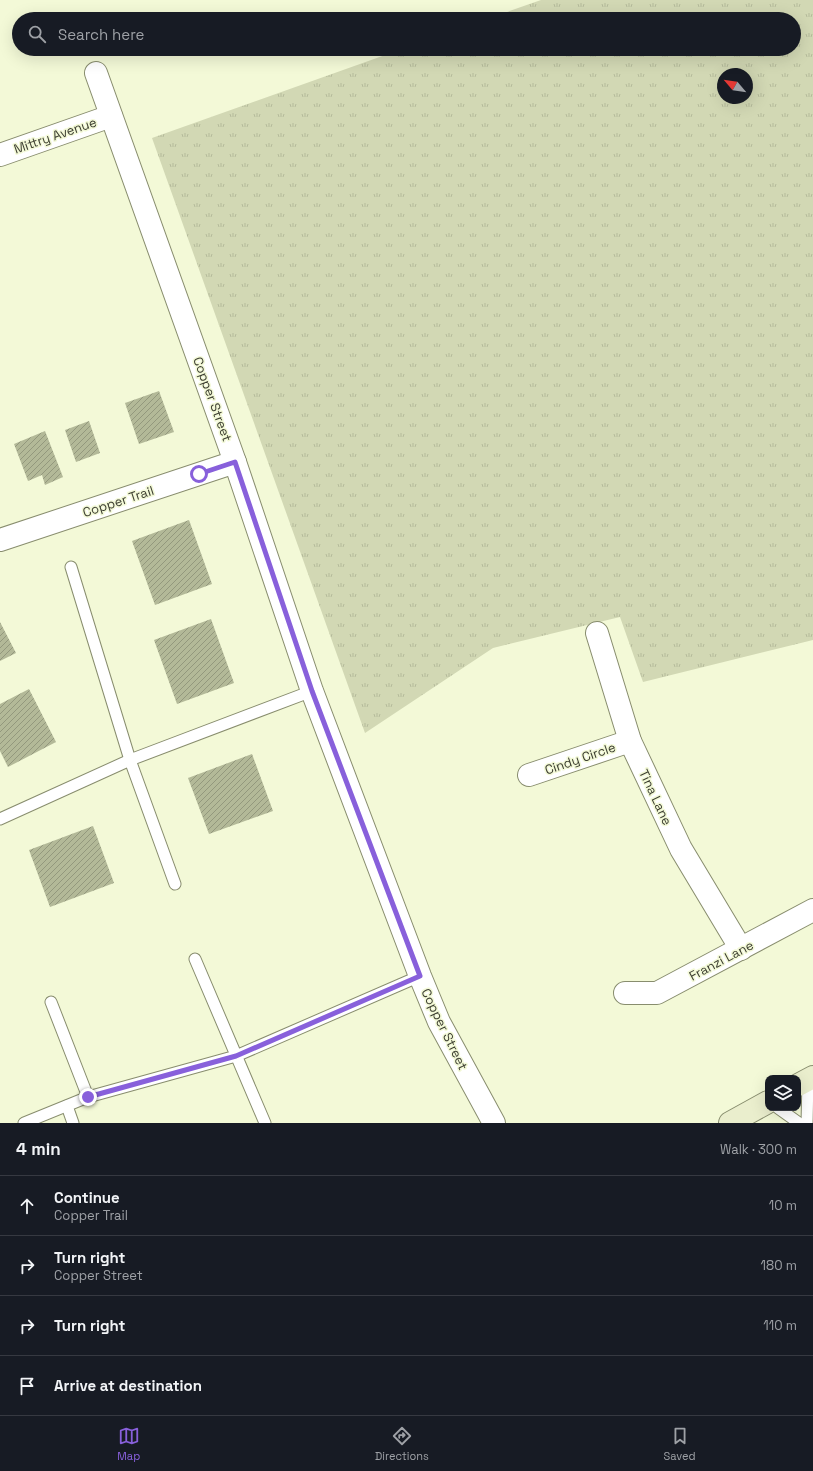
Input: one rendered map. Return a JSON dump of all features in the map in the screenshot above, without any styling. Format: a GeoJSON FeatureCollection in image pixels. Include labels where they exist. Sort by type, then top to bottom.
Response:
{"type":"FeatureCollection","features":[{"type":"Feature","properties":{"kind":"street","name":"Copper Street"},"geometry":{"type":"LineString","coordinates":[[96,73],[235,462],[312,691],[420,976],[439,1022],[494,1123]]}},
{"type":"Feature","properties":{"kind":"street","name":"Mittry Avenue"},"geometry":{"type":"LineString","coordinates":[[0,154],[111,116]]}},
{"type":"Feature","properties":{"kind":"street","name":"Copper Trail"},"geometry":{"type":"LineString","coordinates":[[0,540],[235,462]]}},
{"type":"Feature","properties":{"kind":"street","name":"Tina Lane"},"geometry":{"type":"LineString","coordinates":[[597,633],[630,741],[681,849],[741,949]]}},
{"type":"Feature","properties":{"kind":"street","name":"Cindy Circle"},"geometry":{"type":"LineString","coordinates":[[529,775],[630,741]]}},
{"type":"Feature","properties":{"kind":"street","name":"Franzi Lane"},"geometry":{"type":"LineString","coordinates":[[625,993],[657,994],[813,910]]}},
{"type":"Feature","properties":{"kind":"street"},"geometry":{"type":"LineString","coordinates":[[730,1123],[765,1104]]}},
{"type":"Feature","properties":{"kind":"lane"},"geometry":{"type":"LineString","coordinates":[[71,567],[130,760],[175,884]]}},
{"type":"Feature","properties":{"kind":"lane"},"geometry":{"type":"LineString","coordinates":[[0,819],[130,760],[312,691]]}},
{"type":"Feature","properties":{"kind":"lane"},"geometry":{"type":"LineString","coordinates":[[195,959],[264,1123]]}},
{"type":"Feature","properties":{"kind":"lane"},"geometry":{"type":"LineString","coordinates":[[24,1123],[88,1097],[236,1056],[420,976]]}},
{"type":"Feature","properties":{"kind":"lane"},"geometry":{"type":"LineString","coordinates":[[51,1002],[88,1097]]}},
{"type":"Feature","properties":{"kind":"lane"},"geometry":{"type":"LineString","coordinates":[[806,1080],[807,1123]]}},
{"type":"Feature","properties":{"kind":"lane"},"geometry":{"type":"LineString","coordinates":[[67,1106],[73,1123]]}},
{"type":"Feature","properties":{"kind":"lane"},"geometry":{"type":"LineString","coordinates":[[782,1111],[799,1123]]}},
{"type":"Feature","properties":{"kind":"green space"},"geometry":{"type":"Polygon","coordinates":[[[541,0],[813,0],[813,640],[643,682],[620,617],[493,648],[365,733],[152,138],[382,56],[801,56],[801,12],[507,12],[541,0]]]}},
{"type":"Feature","properties":{"kind":"building"},"geometry":{"type":"Polygon","coordinates":[[[159,391],[174,432],[139,444],[125,403],[159,391]]]}},
{"type":"Feature","properties":{"kind":"building"},"geometry":{"type":"Polygon","coordinates":[[[89,421],[100,453],[76,462],[65,430],[89,421]]]}},
{"type":"Feature","properties":{"kind":"building"},"geometry":{"type":"Polygon","coordinates":[[[45,431],[63,477],[45,485],[42,475],[28,481],[14,444],[45,431]]]}},
{"type":"Feature","properties":{"kind":"building"},"geometry":{"type":"Polygon","coordinates":[[[189,520],[212,584],[155,605],[132,541],[189,520]]]}},
{"type":"Feature","properties":{"kind":"building"},"geometry":{"type":"Polygon","coordinates":[[[211,619],[234,683],[177,704],[154,640],[211,619]]]}},
{"type":"Feature","properties":{"kind":"building"},"geometry":{"type":"Polygon","coordinates":[[[0,622],[16,653],[0,661],[0,622]]]}},
{"type":"Feature","properties":{"kind":"building"},"geometry":{"type":"Polygon","coordinates":[[[29,689],[56,742],[8,767],[0,751],[0,704],[29,689]]]}},
{"type":"Feature","properties":{"kind":"building"},"geometry":{"type":"Polygon","coordinates":[[[252,754],[273,811],[209,834],[188,778],[252,754]]]}},
{"type":"Feature","properties":{"kind":"building"},"geometry":{"type":"Polygon","coordinates":[[[93,826],[114,883],[50,907],[29,850],[93,826]]]}},
{"type":"Feature","properties":{"kind":"route"},"geometry":{"type":"LineString","coordinates":[[88,1097],[236,1056],[420,976],[312,691],[235,462],[199,474]]}}]}
